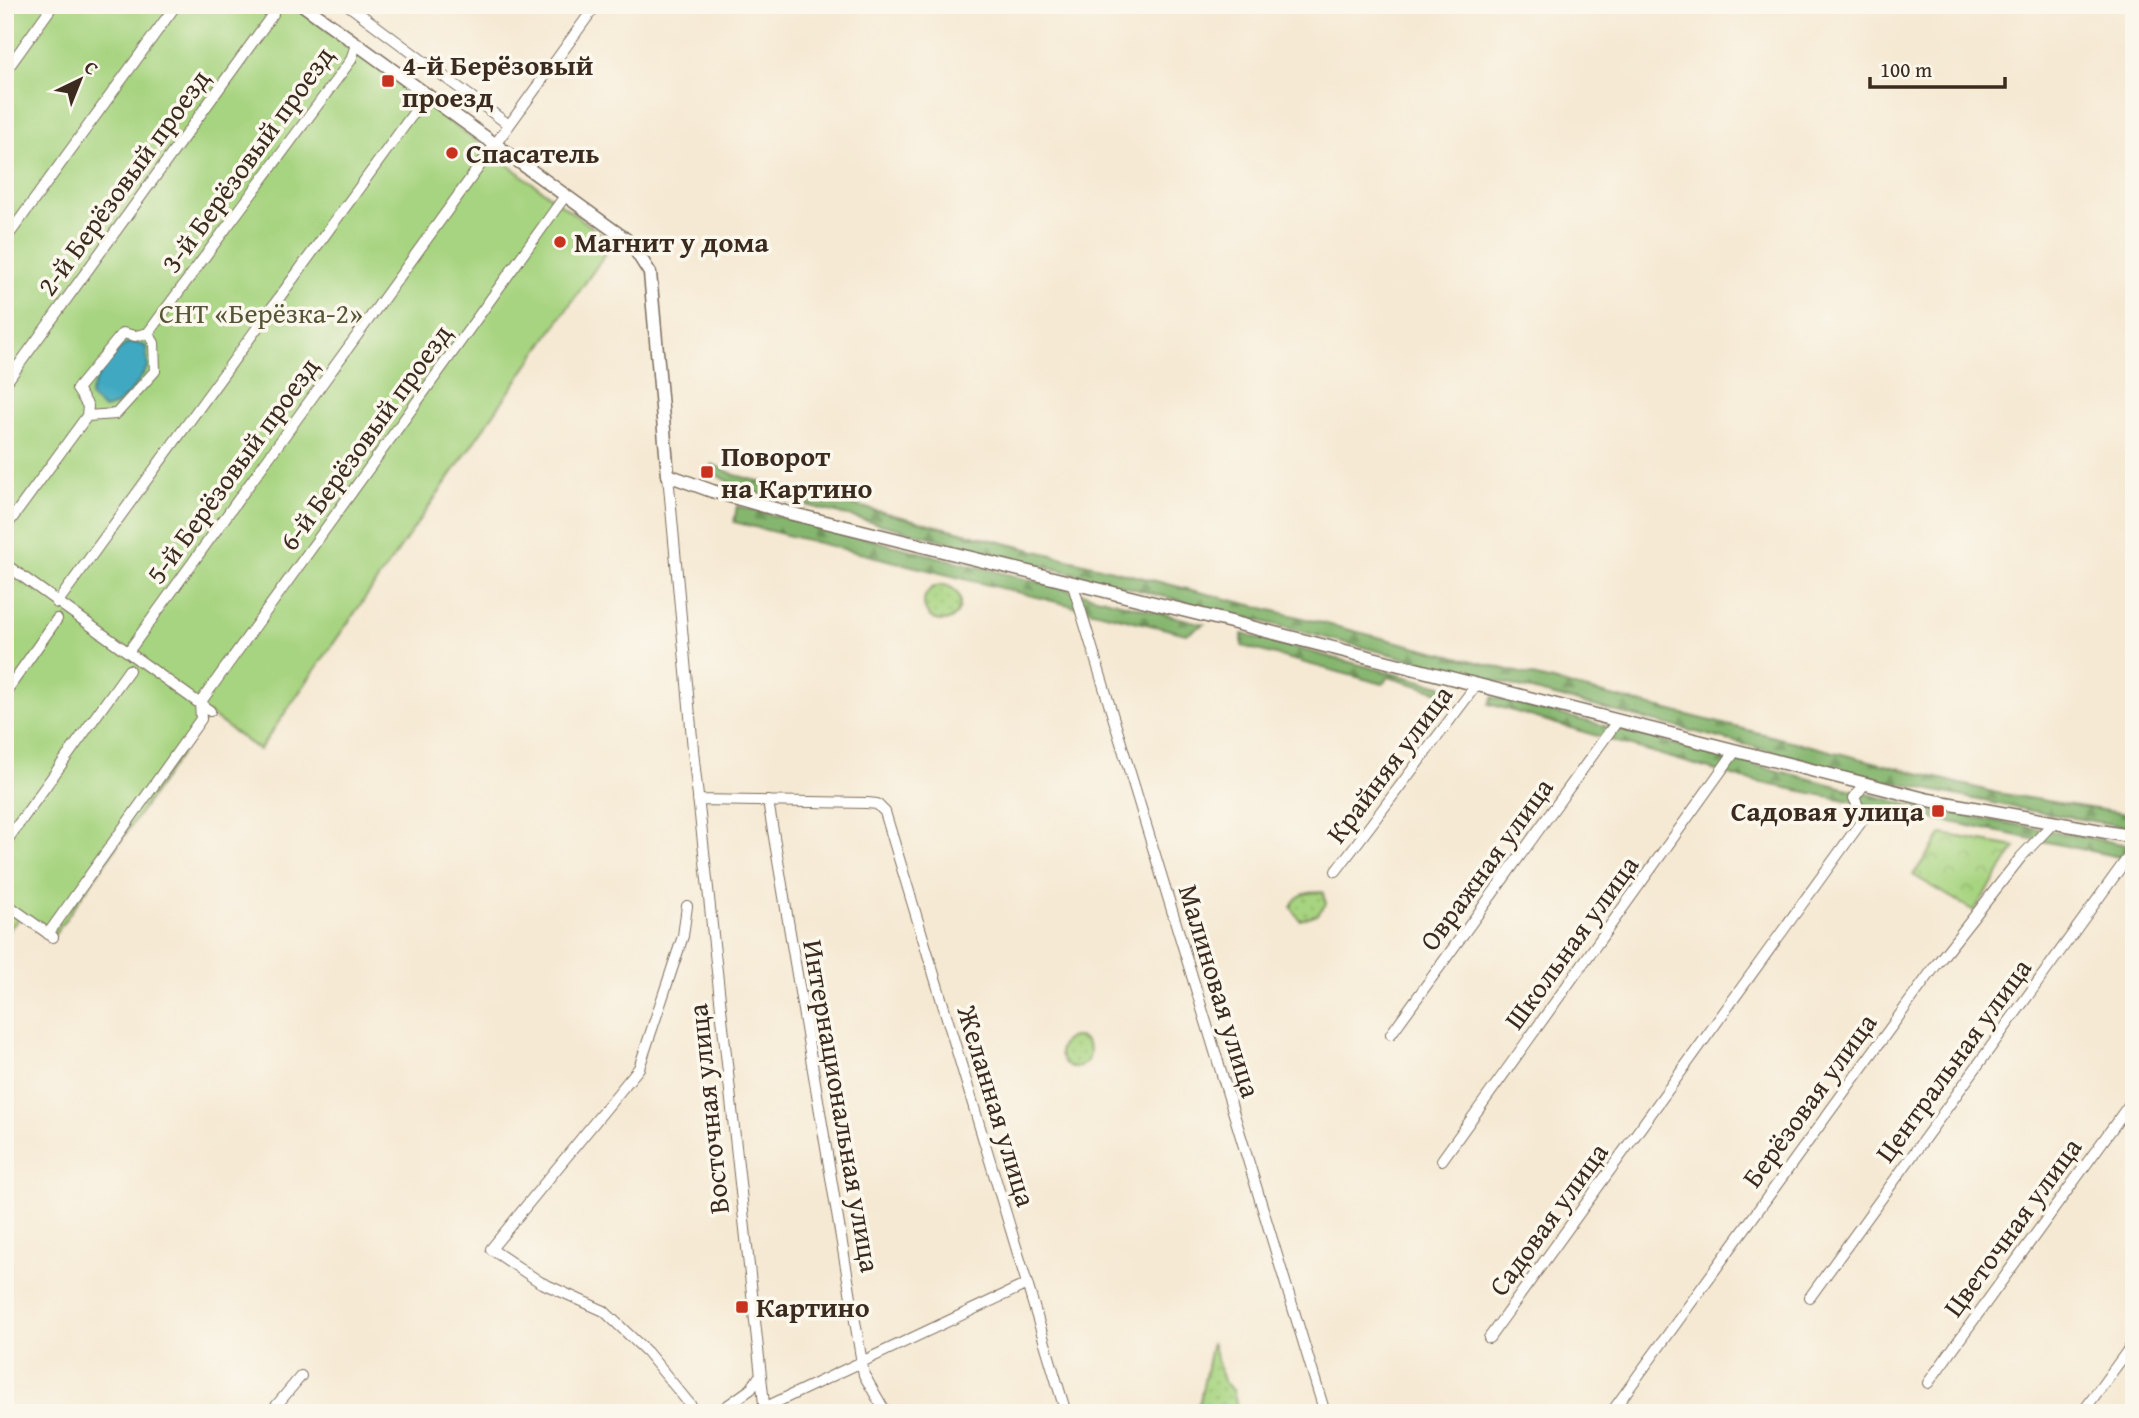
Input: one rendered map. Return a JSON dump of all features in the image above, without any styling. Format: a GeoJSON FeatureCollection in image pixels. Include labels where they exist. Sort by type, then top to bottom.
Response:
{"type":"FeatureCollection","features":[{"type":"Feature","properties":{"kind":"street"},"geometry":{"type":"LineString","coordinates":[[5,72],[53,5]]}},
{"type":"Feature","properties":{"kind":"street"},"geometry":{"type":"LineString","coordinates":[[5,240],[176,5]]}},
{"type":"Feature","properties":{"kind":"street","name":"2-й Берёзовый проезд"},"geometry":{"type":"LineString","coordinates":[[5,384],[273,14],[271,5]]}},
{"type":"Feature","properties":{"kind":"street"},"geometry":{"type":"LineString","coordinates":[[303,5],[631,243],[650,273],[668,475],[717,493],[789,513],[1477,684],[1929,800],[2134,837]]}},
{"type":"Feature","properties":{"kind":"street"},"geometry":{"type":"LineString","coordinates":[[348,5],[509,125]]}},
{"type":"Feature","properties":{"kind":"street","name":"5-й Берёзовый проезд"},"geometry":{"type":"LineString","coordinates":[[128,652],[596,5]]}},
{"type":"Feature","properties":{"kind":"street","name":"3-й Берёзовый проезд"},"geometry":{"type":"LineString","coordinates":[[148,333],[351,60],[356,44]]}},
{"type":"Feature","properties":{"kind":"street"},"geometry":{"type":"LineString","coordinates":[[57,603],[426,96]]}},
{"type":"Feature","properties":{"kind":"street","name":"6-й Берёзовый проезд"},"geometry":{"type":"LineString","coordinates":[[200,703],[565,196]]}},
{"type":"Feature","properties":{"kind":"street"},"geometry":{"type":"LineString","coordinates":[[5,528],[87,416],[88,406],[77,389],[123,333],[135,336],[148,333],[154,343],[155,371],[116,414],[87,416]]}},
{"type":"Feature","properties":{"kind":"street","name":"Восточная улица"},"geometry":{"type":"LineString","coordinates":[[668,475],[698,800],[764,1410]]}},
{"type":"Feature","properties":{"kind":"street"},"geometry":{"type":"LineString","coordinates":[[5,564],[210,710]]}},
{"type":"Feature","properties":{"kind":"street","name":"Малиновая улица"},"geometry":{"type":"LineString","coordinates":[[1072,583],[1325,1413]]}},
{"type":"Feature","properties":{"kind":"street"},"geometry":{"type":"LineString","coordinates":[[5,693],[57,619]]}},
{"type":"Feature","properties":{"kind":"street"},"geometry":{"type":"LineString","coordinates":[[5,843],[129,670]]}},
{"type":"Feature","properties":{"kind":"street","name":"Крайняя улица"},"geometry":{"type":"LineString","coordinates":[[1336,871],[1477,684]]}},
{"type":"Feature","properties":{"kind":"street"},"geometry":{"type":"LineString","coordinates":[[5,903],[51,936],[201,719],[200,703]]}},
{"type":"Feature","properties":{"kind":"street","name":"Овражная улица"},"geometry":{"type":"LineString","coordinates":[[1391,1034],[1618,720]]}},
{"type":"Feature","properties":{"kind":"street","name":"Школьная улица"},"geometry":{"type":"LineString","coordinates":[[1442,1160],[1736,751]]}},
{"type":"Feature","properties":{"kind":"street","name":"Садовая улица"},"geometry":{"type":"LineString","coordinates":[[1489,1338],[1864,818],[1854,798],[1865,783]]}},
{"type":"Feature","properties":{"kind":"street"},"geometry":{"type":"LineString","coordinates":[[698,800],[768,801]]}},
{"type":"Feature","properties":{"kind":"street","name":"Желанная улица"},"geometry":{"type":"LineString","coordinates":[[768,801],[867,803],[877,804],[885,812],[1066,1413]]}},
{"type":"Feature","properties":{"kind":"street","name":"Интернациональная улица"},"geometry":{"type":"LineString","coordinates":[[768,801],[864,1375],[886,1413]]}},
{"type":"Feature","properties":{"kind":"street","name":"Берёзовая улица"},"geometry":{"type":"LineString","coordinates":[[1612,1413],[1936,965],[2021,857],[2053,822]]}},
{"type":"Feature","properties":{"kind":"street","name":"Центральная улица"},"geometry":{"type":"LineString","coordinates":[[1810,1297],[2134,849]]}},
{"type":"Feature","properties":{"kind":"street"},"geometry":{"type":"LineString","coordinates":[[687,906],[683,936],[639,1068],[491,1249],[540,1282],[604,1311],[647,1352],[697,1413]]}},
{"type":"Feature","properties":{"kind":"street","name":"Цветочная улица"},"geometry":{"type":"LineString","coordinates":[[1928,1383],[2134,1098]]}},
{"type":"Feature","properties":{"kind":"street"},"geometry":{"type":"LineString","coordinates":[[764,1410],[1027,1284]]}},
{"type":"Feature","properties":{"kind":"street"},"geometry":{"type":"LineString","coordinates":[[2082,1413],[2134,1342]]}},
{"type":"Feature","properties":{"kind":"street"},"geometry":{"type":"LineString","coordinates":[[270,1413],[301,1376]]}},
{"type":"Feature","properties":{"kind":"street"},"geometry":{"type":"LineString","coordinates":[[717,1413],[751,1389],[759,1377]]}},
{"type":"Feature","properties":{"kind":"green space","name":"СНТ «Берёзка-2»"},"geometry":{"type":"Polygon","coordinates":[[[5,5],[293,5],[613,243],[259,750],[209,714],[53,937],[22,915],[5,934],[5,5]]]}},
{"type":"Feature","properties":{"kind":"green space"},"geometry":{"type":"Polygon","coordinates":[[[712,464],[735,475],[1997,793],[2134,815],[2134,828],[2032,811],[1892,782],[738,488],[712,472],[712,464]]]}},
{"type":"Feature","properties":{"kind":"green space"},"geometry":{"type":"Polygon","coordinates":[[[737,506],[1204,624],[1186,634],[734,522],[737,506]]]}},
{"type":"Feature","properties":{"kind":"green space"},"geometry":{"type":"Polygon","coordinates":[[[942,585],[955,590],[960,603],[955,616],[942,621],[929,616],[924,603],[929,590],[942,585]]]}},
{"type":"Feature","properties":{"kind":"green space"},"geometry":{"type":"Polygon","coordinates":[[[1242,634],[1441,686],[1457,697],[1388,677],[1383,684],[1242,646],[1242,634]]]}},
{"type":"Feature","properties":{"kind":"green space"},"geometry":{"type":"Polygon","coordinates":[[[1493,697],[1914,806],[2134,846],[2134,860],[1743,779],[1489,704],[1493,697]]]}},
{"type":"Feature","properties":{"kind":"green space"},"geometry":{"type":"Polygon","coordinates":[[[1942,834],[2016,847],[1974,911],[1913,875],[1942,834]]]}},
{"type":"Feature","properties":{"kind":"green space"},"geometry":{"type":"Polygon","coordinates":[[[1323,892],[1326,904],[1318,914],[1300,920],[1291,907],[1293,902],[1308,893],[1323,892]]]}},
{"type":"Feature","properties":{"kind":"green space"},"geometry":{"type":"Polygon","coordinates":[[[1075,1037],[1086,1041],[1090,1052],[1086,1063],[1075,1067],[1064,1063],[1060,1052],[1064,1041],[1075,1037]]]}},
{"type":"Feature","properties":{"kind":"green space"},"geometry":{"type":"Polygon","coordinates":[[[1212,1342],[1223,1381],[1233,1390],[1239,1413],[1193,1413],[1200,1401],[1212,1342]]]}},
{"type":"Feature","properties":{"kind":"water"},"geometry":{"type":"Polygon","coordinates":[[[131,342],[146,346],[148,366],[124,399],[104,409],[90,397],[91,391],[112,357],[131,342]]]}},
{"type":"Feature","properties":{"kind":"place","name":"4-й Берёзовый проезд"},"geometry":{"type":"Point","coordinates":[388,81]}},
{"type":"Feature","properties":{"kind":"place","name":"Спасатель"},"geometry":{"type":"Point","coordinates":[452,153]}},
{"type":"Feature","properties":{"kind":"place","name":"Магнит у дома"},"geometry":{"type":"Point","coordinates":[560,242]}},
{"type":"Feature","properties":{"kind":"place","name":"Поворот на Картино"},"geometry":{"type":"Point","coordinates":[707,472]}},
{"type":"Feature","properties":{"kind":"place","name":"Садовая улица"},"geometry":{"type":"Point","coordinates":[1938,811]}},
{"type":"Feature","properties":{"kind":"place","name":"Картино"},"geometry":{"type":"Point","coordinates":[742,1307]}}]}
